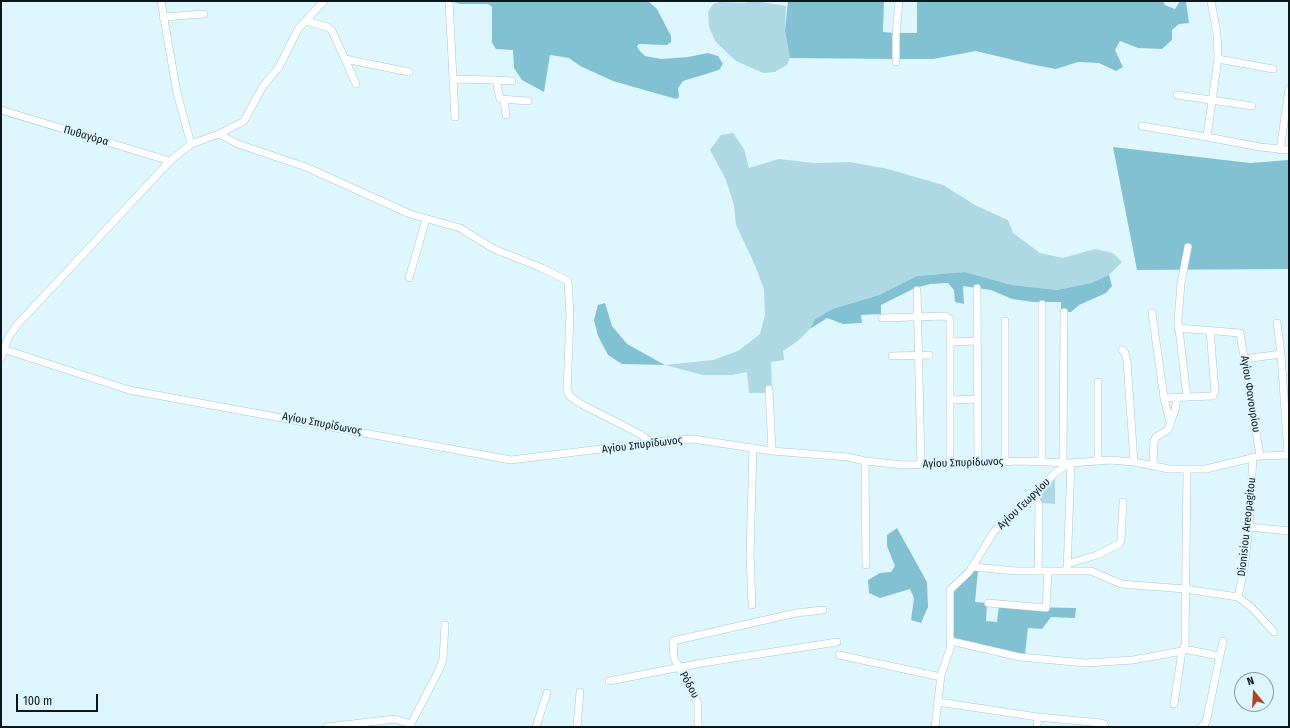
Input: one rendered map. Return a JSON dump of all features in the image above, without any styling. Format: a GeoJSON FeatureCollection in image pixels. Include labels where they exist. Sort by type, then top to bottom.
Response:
{"type":"FeatureCollection","features":[{"type":"Feature","properties":{"kind":"street"},"geometry":{"type":"LineString","coordinates":[[161,1],[177,93],[191,144]]}},
{"type":"Feature","properties":{"kind":"street"},"geometry":{"type":"LineString","coordinates":[[1,358],[3,348],[17,325],[170,161],[191,144],[219,134],[244,121],[263,86],[279,67],[298,29],[324,1]]}},
{"type":"Feature","properties":{"kind":"street"},"geometry":{"type":"LineString","coordinates":[[449,1],[455,117]]}},
{"type":"Feature","properties":{"kind":"street"},"geometry":{"type":"LineString","coordinates":[[896,62],[896,36],[900,1]]}},
{"type":"Feature","properties":{"kind":"street"},"geometry":{"type":"LineString","coordinates":[[1207,137],[1211,99],[1218,59],[1217,34],[1211,1]]}},
{"type":"Feature","properties":{"kind":"street"},"geometry":{"type":"LineString","coordinates":[[163,17],[204,14]]}},
{"type":"Feature","properties":{"kind":"street"},"geometry":{"type":"LineString","coordinates":[[307,20],[328,27],[332,31],[356,84]]}},
{"type":"Feature","properties":{"kind":"street"},"geometry":{"type":"LineString","coordinates":[[345,59],[409,72]]}},
{"type":"Feature","properties":{"kind":"street"},"geometry":{"type":"LineString","coordinates":[[1218,59],[1273,69]]}},
{"type":"Feature","properties":{"kind":"street"},"geometry":{"type":"LineString","coordinates":[[453,79],[512,81]]}},
{"type":"Feature","properties":{"kind":"street"},"geometry":{"type":"LineString","coordinates":[[496,80],[498,96],[500,99],[528,101]]}},
{"type":"Feature","properties":{"kind":"street"},"geometry":{"type":"LineString","coordinates":[[1280,150],[1289,89]]}},
{"type":"Feature","properties":{"kind":"street"},"geometry":{"type":"LineString","coordinates":[[1177,95],[1252,106]]}},
{"type":"Feature","properties":{"kind":"street"},"geometry":{"type":"LineString","coordinates":[[504,100],[506,115]]}},
{"type":"Feature","properties":{"kind":"street","name":"Πυθαγόρα"},"geometry":{"type":"LineString","coordinates":[[1,110],[170,161]]}},
{"type":"Feature","properties":{"kind":"street"},"geometry":{"type":"LineString","coordinates":[[1142,126],[1280,150],[1289,150]]}},
{"type":"Feature","properties":{"kind":"street"},"geometry":{"type":"LineString","coordinates":[[219,134],[232,142],[306,167],[392,206],[426,219],[460,228],[494,249],[542,268],[568,281],[570,315],[567,391],[571,397],[583,406],[640,434],[652,443]]}},
{"type":"Feature","properties":{"kind":"street"},"geometry":{"type":"LineString","coordinates":[[409,278],[426,219]]}},
{"type":"Feature","properties":{"kind":"street"},"geometry":{"type":"LineString","coordinates":[[1187,397],[1178,328],[1181,282],[1188,247]]}},
{"type":"Feature","properties":{"kind":"street"},"geometry":{"type":"LineString","coordinates":[[977,288],[978,462]]}},
{"type":"Feature","properties":{"kind":"street"},"geometry":{"type":"LineString","coordinates":[[917,290],[921,465]]}},
{"type":"Feature","properties":{"kind":"street"},"geometry":{"type":"LineString","coordinates":[[1042,304],[1042,461]]}},
{"type":"Feature","properties":{"kind":"street"},"geometry":{"type":"LineString","coordinates":[[1064,312],[1064,463],[1067,567]]}},
{"type":"Feature","properties":{"kind":"street"},"geometry":{"type":"LineString","coordinates":[[1152,313],[1164,398],[1170,422]]}},
{"type":"Feature","properties":{"kind":"street"},"geometry":{"type":"LineString","coordinates":[[882,318],[948,317],[950,342],[950,464]]}},
{"type":"Feature","properties":{"kind":"street"},"geometry":{"type":"LineString","coordinates":[[1005,321],[1005,461]]}},
{"type":"Feature","properties":{"kind":"street"},"geometry":{"type":"LineString","coordinates":[[1277,323],[1281,354],[1288,455]]}},
{"type":"Feature","properties":{"kind":"street"},"geometry":{"type":"LineString","coordinates":[[1164,398],[1209,397],[1213,396],[1215,392],[1210,330],[1178,328]]}},
{"type":"Feature","properties":{"kind":"street","name":"Αγίου Φανουρίου"},"geometry":{"type":"LineString","coordinates":[[1210,330],[1240,333],[1256,456]]}},
{"type":"Feature","properties":{"kind":"street"},"geometry":{"type":"LineString","coordinates":[[950,342],[977,341]]}},
{"type":"Feature","properties":{"kind":"street","name":"Αγίου Σπυρίδωνος"},"geometry":{"type":"LineString","coordinates":[[3,348],[129,390],[511,460],[693,439],[772,451],[848,457],[865,461],[921,465],[1005,461],[1042,461],[1064,463],[1098,460],[1134,462],[1169,469],[1187,470],[1206,469],[1256,456],[1288,455]]}},
{"type":"Feature","properties":{"kind":"street"},"geometry":{"type":"LineString","coordinates":[[1122,350],[1125,353],[1127,361],[1134,462]]}},
{"type":"Feature","properties":{"kind":"street"},"geometry":{"type":"LineString","coordinates":[[1244,359],[1281,354]]}},
{"type":"Feature","properties":{"kind":"street"},"geometry":{"type":"LineString","coordinates":[[892,356],[929,355]]}},
{"type":"Feature","properties":{"kind":"street"},"geometry":{"type":"LineString","coordinates":[[1098,382],[1098,460]]}},
{"type":"Feature","properties":{"kind":"street"},"geometry":{"type":"LineString","coordinates":[[769,389],[772,451]]}},
{"type":"Feature","properties":{"kind":"street"},"geometry":{"type":"LineString","coordinates":[[1153,466],[1154,441],[1156,437],[1168,430],[1175,410],[1177,398]]}},
{"type":"Feature","properties":{"kind":"street"},"geometry":{"type":"LineString","coordinates":[[950,400],[977,399]]}},
{"type":"Feature","properties":{"kind":"street"},"geometry":{"type":"LineString","coordinates":[[752,605],[750,555],[753,448]]}},
{"type":"Feature","properties":{"kind":"street","name":"Dionisiou Areopagitou"},"geometry":{"type":"LineString","coordinates":[[1238,597],[1244,569],[1256,456]]}},
{"type":"Feature","properties":{"kind":"street"},"geometry":{"type":"LineString","coordinates":[[865,461],[866,565]]}},
{"type":"Feature","properties":{"kind":"street"},"geometry":{"type":"LineString","coordinates":[[1056,472],[1064,463]]}},
{"type":"Feature","properties":{"kind":"street","name":"Αγίου Γεωργίου"},"geometry":{"type":"LineString","coordinates":[[935,727],[941,677],[951,641],[950,590],[974,567],[993,533],[1034,495],[1064,463]]}},
{"type":"Feature","properties":{"kind":"street"},"geometry":{"type":"LineString","coordinates":[[1174,704],[1183,650],[1187,470]]}},
{"type":"Feature","properties":{"kind":"street"},"geometry":{"type":"LineString","coordinates":[[1034,495],[1039,505],[1038,571]]}},
{"type":"Feature","properties":{"kind":"street"},"geometry":{"type":"LineString","coordinates":[[974,567],[993,570],[1048,571],[1067,567],[1097,555],[1119,544],[1121,540],[1123,502]]}},
{"type":"Feature","properties":{"kind":"street"},"geometry":{"type":"LineString","coordinates":[[1249,527],[1289,531]]}},
{"type":"Feature","properties":{"kind":"street"},"geometry":{"type":"LineString","coordinates":[[1067,567],[1091,571],[1121,584],[1185,589],[1238,597],[1250,606],[1274,632]]}},
{"type":"Feature","properties":{"kind":"street"},"geometry":{"type":"LineString","coordinates":[[988,603],[1046,608],[1048,571]]}},
{"type":"Feature","properties":{"kind":"street","name":"Ρόδου"},"geometry":{"type":"LineString","coordinates":[[698,727],[698,703],[679,667],[672,647],[673,641],[740,627],[796,613],[823,610]]}},
{"type":"Feature","properties":{"kind":"street"},"geometry":{"type":"LineString","coordinates":[[327,727],[395,720],[411,724],[439,670],[443,659],[445,625]]}},
{"type":"Feature","properties":{"kind":"street"},"geometry":{"type":"LineString","coordinates":[[951,641],[1020,657],[1086,663],[1133,660],[1183,650],[1220,656]]}},
{"type":"Feature","properties":{"kind":"street"},"geometry":{"type":"LineString","coordinates":[[1201,727],[1205,724],[1207,718],[1223,641]]}},
{"type":"Feature","properties":{"kind":"street"},"geometry":{"type":"LineString","coordinates":[[609,680],[679,667],[838,642]]}},
{"type":"Feature","properties":{"kind":"street"},"geometry":{"type":"LineString","coordinates":[[839,655],[941,677]]}},
{"type":"Feature","properties":{"kind":"street"},"geometry":{"type":"LineString","coordinates":[[578,727],[580,692]]}},
{"type":"Feature","properties":{"kind":"street"},"geometry":{"type":"LineString","coordinates":[[536,727],[547,693]]}},
{"type":"Feature","properties":{"kind":"street"},"geometry":{"type":"LineString","coordinates":[[938,702],[1038,717],[1101,722],[1105,727]]}},
{"type":"Feature","properties":{"kind":"street"},"geometry":{"type":"LineString","coordinates":[[1037,727],[1038,717]]}},
{"type":"Feature","properties":{"kind":"shaded area"},"geometry":{"type":"Polygon","coordinates":[[[450,1],[648,1],[657,9],[671,36],[671,42],[667,45],[639,44],[637,46],[639,50],[645,56],[661,59],[688,57],[708,53],[718,56],[723,64],[719,70],[683,81],[678,88],[679,97],[676,99],[613,81],[580,66],[569,58],[550,55],[544,92],[522,80],[514,68],[513,50],[496,49],[492,43],[492,7],[488,4],[460,4],[450,1]]]}},
{"type":"Feature","properties":{"kind":"shaded area"},"geometry":{"type":"Polygon","coordinates":[[[755,1],[786,6],[785,31],[790,58],[787,65],[775,72],[763,73],[736,61],[715,41],[709,27],[708,12],[713,4],[719,2],[743,3],[755,1]]]}},
{"type":"Feature","properties":{"kind":"shaded area"},"geometry":{"type":"Polygon","coordinates":[[[788,1],[884,1],[883,32],[894,33],[894,59],[790,58],[785,31],[788,1]]]}},
{"type":"Feature","properties":{"kind":"shaded area"},"geometry":{"type":"Polygon","coordinates":[[[917,1],[1163,1],[1165,5],[1175,9],[1180,1],[1186,1],[1189,23],[1179,24],[1172,30],[1172,40],[1162,49],[1138,48],[1120,41],[1115,50],[1123,67],[1116,71],[1099,63],[1078,62],[1056,69],[976,51],[933,59],[899,59],[898,33],[917,33],[917,1]]]}},
{"type":"Feature","properties":{"kind":"shaded area"},"geometry":{"type":"Polygon","coordinates":[[[733,133],[744,149],[749,168],[779,159],[814,163],[850,162],[888,169],[943,185],[975,205],[1008,220],[1013,233],[1040,253],[1063,258],[1095,249],[1113,253],[1122,262],[1109,275],[1091,283],[1057,290],[1012,285],[965,272],[917,276],[879,295],[832,309],[815,319],[810,329],[799,340],[783,351],[784,360],[771,362],[772,393],[749,393],[747,372],[732,375],[703,375],[665,365],[713,360],[738,351],[760,334],[765,315],[764,289],[754,263],[736,225],[734,205],[726,180],[710,150],[721,135],[733,133]]]}},
{"type":"Feature","properties":{"kind":"shaded area"},"geometry":{"type":"Polygon","coordinates":[[[1113,147],[1250,163],[1289,160],[1289,269],[1137,270],[1113,147]]]}},
{"type":"Feature","properties":{"kind":"shaded area"},"geometry":{"type":"Polygon","coordinates":[[[965,272],[1012,285],[1057,290],[1091,283],[1109,275],[1112,286],[1106,293],[1079,305],[1071,312],[1061,312],[1061,302],[1033,302],[1012,299],[991,290],[963,286],[964,304],[955,302],[954,290],[948,283],[930,284],[915,288],[881,305],[881,314],[861,315],[862,323],[843,324],[827,318],[810,329],[815,319],[832,309],[879,295],[917,276],[965,272]]]}},
{"type":"Feature","properties":{"kind":"shaded area"},"geometry":{"type":"Polygon","coordinates":[[[605,303],[612,326],[627,344],[665,365],[622,364],[608,355],[598,336],[594,320],[598,305],[605,303]]]}},
{"type":"Feature","properties":{"kind":"shaded area"},"geometry":{"type":"Polygon","coordinates":[[[1055,478],[1055,504],[1041,503],[1038,495],[1055,478]]]}},
{"type":"Feature","properties":{"kind":"shaded area"},"geometry":{"type":"Polygon","coordinates":[[[897,528],[927,582],[928,607],[921,623],[911,620],[914,598],[910,589],[880,598],[869,593],[868,580],[880,573],[891,572],[895,566],[887,546],[887,535],[897,528]]]}},
{"type":"Feature","properties":{"kind":"shaded area"},"geometry":{"type":"Polygon","coordinates":[[[974,571],[978,571],[975,602],[987,603],[986,621],[997,622],[999,605],[1076,608],[1075,618],[1051,617],[1042,629],[1028,628],[1025,654],[1008,652],[953,639],[952,596],[954,588],[974,571]]]}}]}
